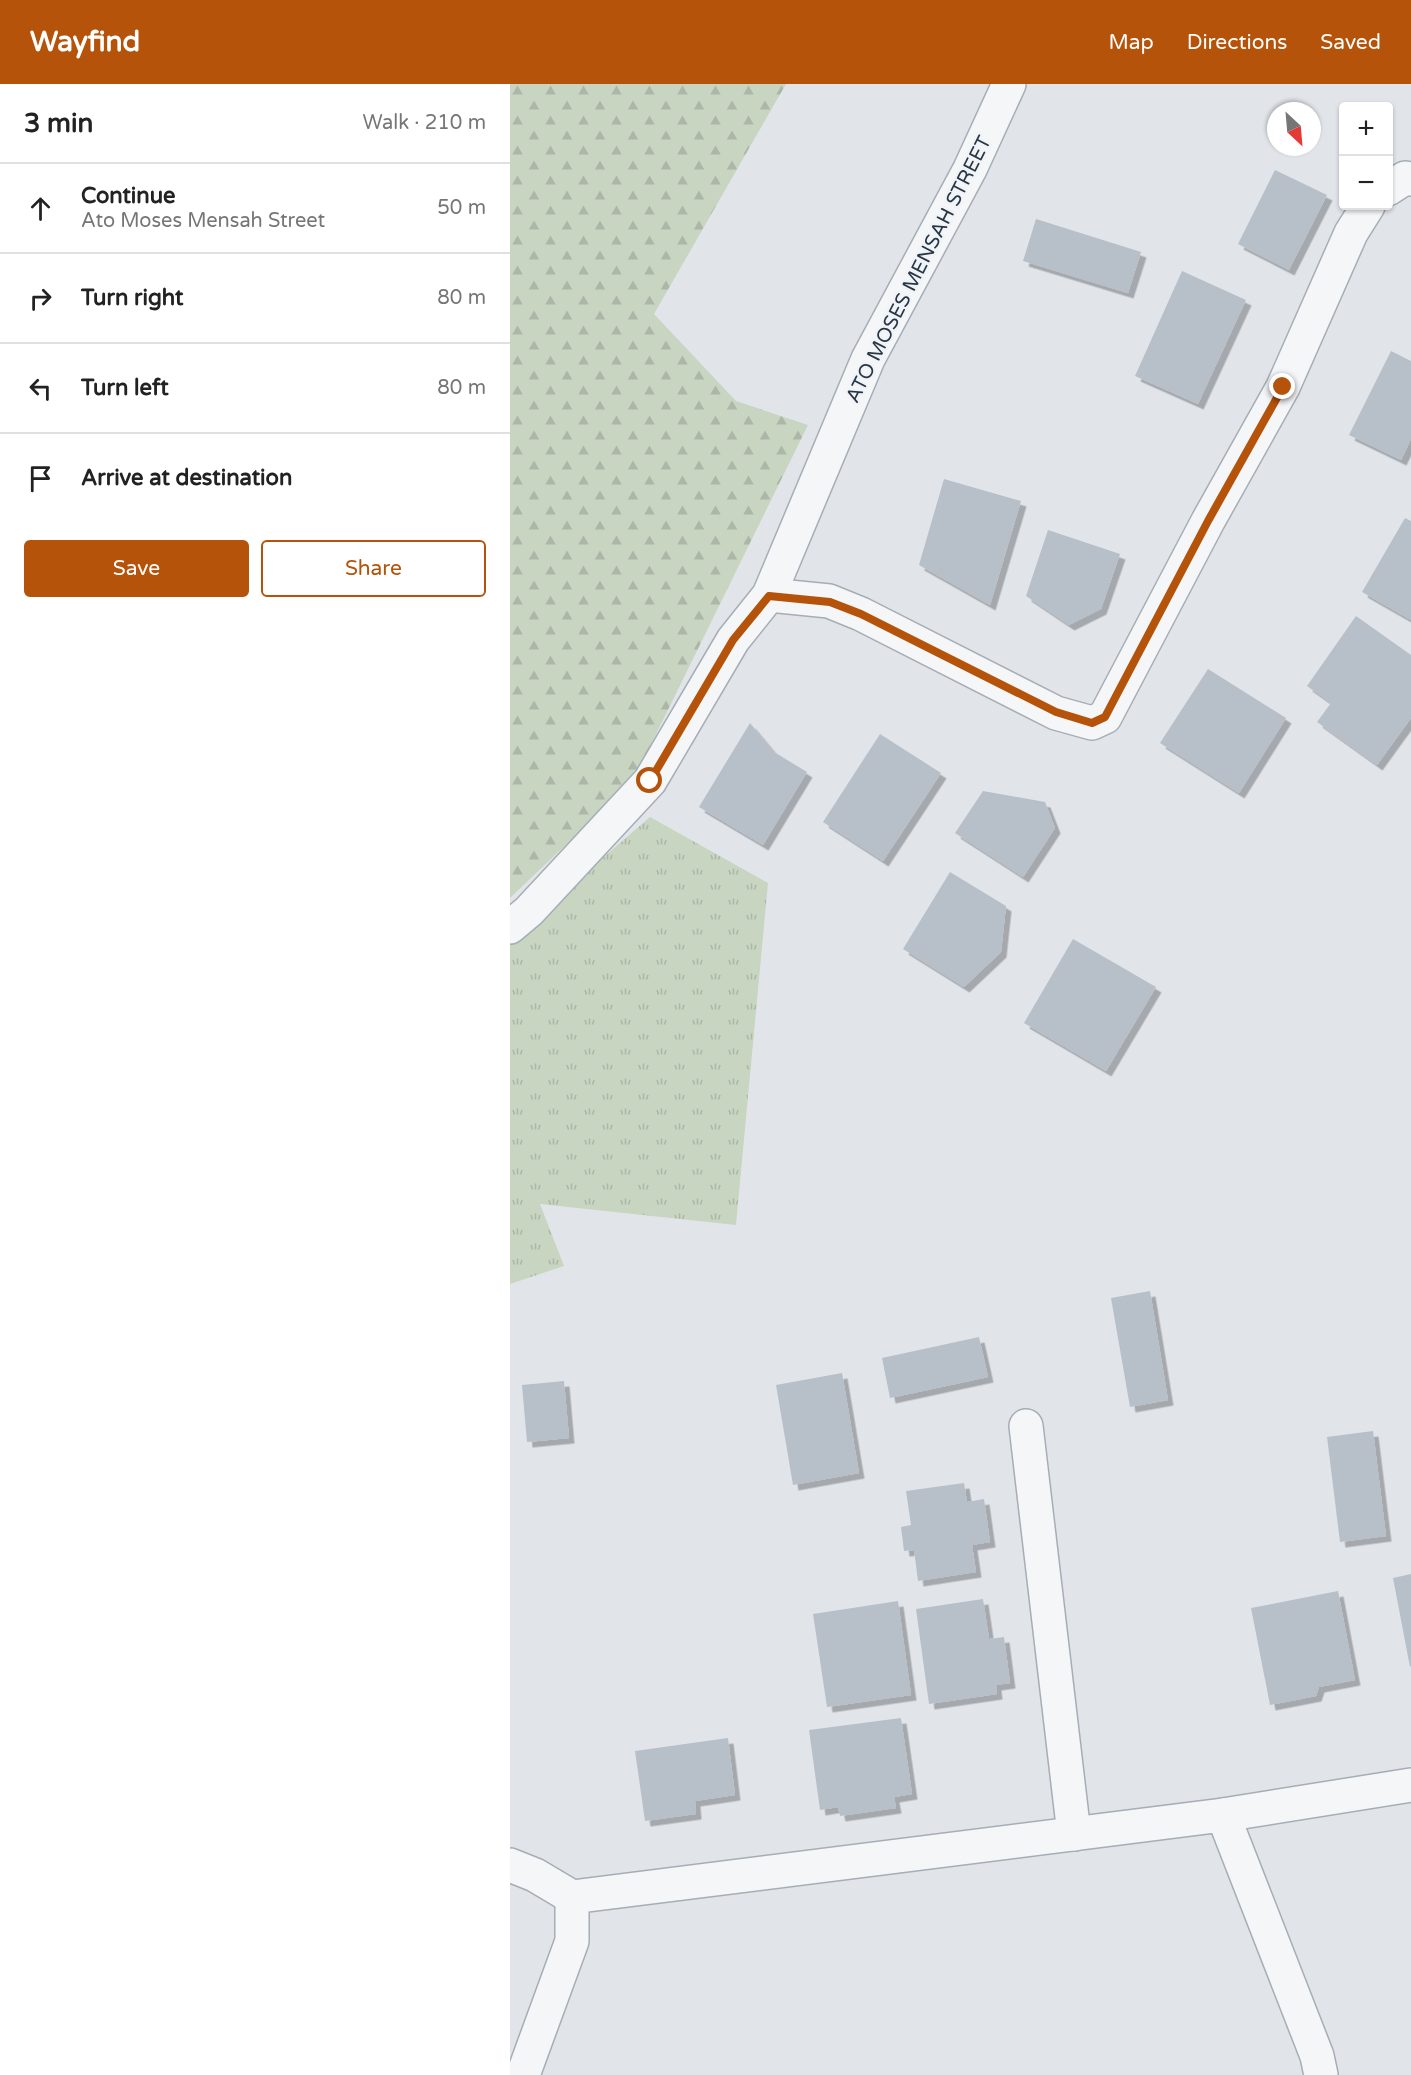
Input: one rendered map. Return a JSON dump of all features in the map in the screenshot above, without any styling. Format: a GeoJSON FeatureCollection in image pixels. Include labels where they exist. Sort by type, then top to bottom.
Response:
{"type":"FeatureCollection","features":[{"type":"Feature","properties":{"kind":"street","name":"ATO MOSES MENSAH STREET"},"geometry":{"type":"LineString","coordinates":[[510,927],[529,911],[650,781],[733,640],[769,596],[868,359],[970,169],[1009,84]]}},
{"type":"Feature","properties":{"kind":"street"},"geometry":{"type":"LineString","coordinates":[[1393,186],[1405,178],[1411,179]]}},
{"type":"Feature","properties":{"kind":"street"},"geometry":{"type":"LineString","coordinates":[[769,596],[830,602],[861,614],[1056,712],[1092,723],[1105,717],[1208,521],[1283,387],[1351,233],[1365,210]]}},
{"type":"Feature","properties":{"kind":"street"},"geometry":{"type":"LineString","coordinates":[[1026,1426],[1074,1834]]}},
{"type":"Feature","properties":{"kind":"street"},"geometry":{"type":"LineString","coordinates":[[510,1865],[536,1875],[572,1897],[1223,1815],[1411,1785]]}},
{"type":"Feature","properties":{"kind":"street"},"geometry":{"type":"LineString","coordinates":[[1223,1815],[1317,2056],[1321,2075]]}},
{"type":"Feature","properties":{"kind":"street"},"geometry":{"type":"LineString","coordinates":[[523,2075],[572,1941],[572,1897]]}},
{"type":"Feature","properties":{"kind":"green space"},"geometry":{"type":"Polygon","coordinates":[[[510,84],[786,84],[654,314],[736,401],[808,425],[633,781],[510,898],[510,84]]]}},
{"type":"Feature","properties":{"kind":"green space"},"geometry":{"type":"Polygon","coordinates":[[[650,817],[768,883],[736,1225],[540,1204],[564,1266],[510,1284],[510,938],[650,817]]]}},
{"type":"Feature","properties":{"kind":"building"},"geometry":{"type":"Polygon","coordinates":[[[1275,170],[1327,195],[1289,270],[1238,244],[1275,170]]]}},
{"type":"Feature","properties":{"kind":"building"},"geometry":{"type":"Polygon","coordinates":[[[1036,219],[1141,252],[1128,293],[1023,261],[1036,219]]]}},
{"type":"Feature","properties":{"kind":"building"},"geometry":{"type":"Polygon","coordinates":[[[1182,271],[1246,300],[1198,404],[1135,376],[1182,271]]]}},
{"type":"Feature","properties":{"kind":"building"},"geometry":{"type":"Polygon","coordinates":[[[1391,351],[1411,361],[1411,439],[1401,460],[1349,435],[1391,351]]]}},
{"type":"Feature","properties":{"kind":"building"},"geometry":{"type":"Polygon","coordinates":[[[944,479],[1021,501],[990,605],[919,565],[944,479]]]}},
{"type":"Feature","properties":{"kind":"building"},"geometry":{"type":"Polygon","coordinates":[[[1405,518],[1411,521],[1411,620],[1362,592],[1405,518]]]}},
{"type":"Feature","properties":{"kind":"building"},"geometry":{"type":"Polygon","coordinates":[[[1048,530],[1120,554],[1101,609],[1069,625],[1026,596],[1048,530]]]}},
{"type":"Feature","properties":{"kind":"building"},"geometry":{"type":"Polygon","coordinates":[[[1356,616],[1411,655],[1411,718],[1377,765],[1317,722],[1331,703],[1307,686],[1356,616]]]}},
{"type":"Feature","properties":{"kind":"building"},"geometry":{"type":"Polygon","coordinates":[[[1208,669],[1286,718],[1239,793],[1160,743],[1208,669]]]}},
{"type":"Feature","properties":{"kind":"building"},"geometry":{"type":"Polygon","coordinates":[[[750,723],[774,752],[807,772],[763,845],[699,807],[750,723]]]}},
{"type":"Feature","properties":{"kind":"building"},"geometry":{"type":"Polygon","coordinates":[[[880,734],[941,773],[883,861],[823,822],[880,734]]]}},
{"type":"Feature","properties":{"kind":"building"},"geometry":{"type":"Polygon","coordinates":[[[983,791],[1045,802],[1055,828],[1023,877],[955,833],[983,791]]]}},
{"type":"Feature","properties":{"kind":"building"},"geometry":{"type":"Polygon","coordinates":[[[950,872],[1006,906],[1001,952],[964,987],[903,949],[950,872]]]}},
{"type":"Feature","properties":{"kind":"building"},"geometry":{"type":"Polygon","coordinates":[[[1073,939],[1156,987],[1106,1071],[1024,1023],[1073,939]]]}},
{"type":"Feature","properties":{"kind":"building"},"geometry":{"type":"Polygon","coordinates":[[[1150,1291],[1168,1400],[1130,1407],[1111,1298],[1150,1291]]]}},
{"type":"Feature","properties":{"kind":"building"},"geometry":{"type":"Polygon","coordinates":[[[979,1337],[988,1377],[890,1398],[882,1358],[979,1337]]]}},
{"type":"Feature","properties":{"kind":"building"},"geometry":{"type":"Polygon","coordinates":[[[842,1373],[859,1473],[793,1485],[776,1385],[842,1373]]]}},
{"type":"Feature","properties":{"kind":"building"},"geometry":{"type":"Polygon","coordinates":[[[564,1381],[569,1438],[527,1442],[522,1385],[564,1381]]]}},
{"type":"Feature","properties":{"kind":"building"},"geometry":{"type":"Polygon","coordinates":[[[1373,1431],[1386,1536],[1340,1542],[1327,1437],[1373,1431]]]}},
{"type":"Feature","properties":{"kind":"building"},"geometry":{"type":"Polygon","coordinates":[[[964,1483],[967,1502],[984,1499],[990,1542],[972,1545],[976,1572],[918,1581],[914,1550],[904,1551],[901,1527],[911,1525],[906,1491],[964,1483]]]}},
{"type":"Feature","properties":{"kind":"building"},"geometry":{"type":"Polygon","coordinates":[[[1411,1574],[1411,1666],[1410,1667],[1393,1578],[1411,1574]]]}},
{"type":"Feature","properties":{"kind":"building"},"geometry":{"type":"Polygon","coordinates":[[[1338,1591],[1355,1680],[1319,1687],[1316,1696],[1270,1705],[1251,1608],[1338,1591]]]}},
{"type":"Feature","properties":{"kind":"building"},"geometry":{"type":"Polygon","coordinates":[[[983,1599],[989,1639],[1004,1637],[1010,1683],[996,1685],[997,1694],[929,1704],[916,1609],[983,1599]]]}},
{"type":"Feature","properties":{"kind":"building"},"geometry":{"type":"Polygon","coordinates":[[[898,1601],[911,1695],[827,1707],[813,1614],[898,1601]]]}},
{"type":"Feature","properties":{"kind":"building"},"geometry":{"type":"Polygon","coordinates":[[[901,1718],[912,1794],[894,1797],[896,1808],[840,1816],[838,1807],[820,1810],[809,1730],[901,1718]]]}},
{"type":"Feature","properties":{"kind":"building"},"geometry":{"type":"Polygon","coordinates":[[[728,1738],[735,1795],[695,1801],[696,1814],[645,1821],[635,1751],[728,1738]]]}},
{"type":"Feature","properties":{"kind":"route"},"geometry":{"type":"LineString","coordinates":[[650,781],[733,640],[769,596],[830,602],[861,614],[1056,712],[1076,720],[1092,723],[1105,717],[1208,521],[1283,387]]}}]}
